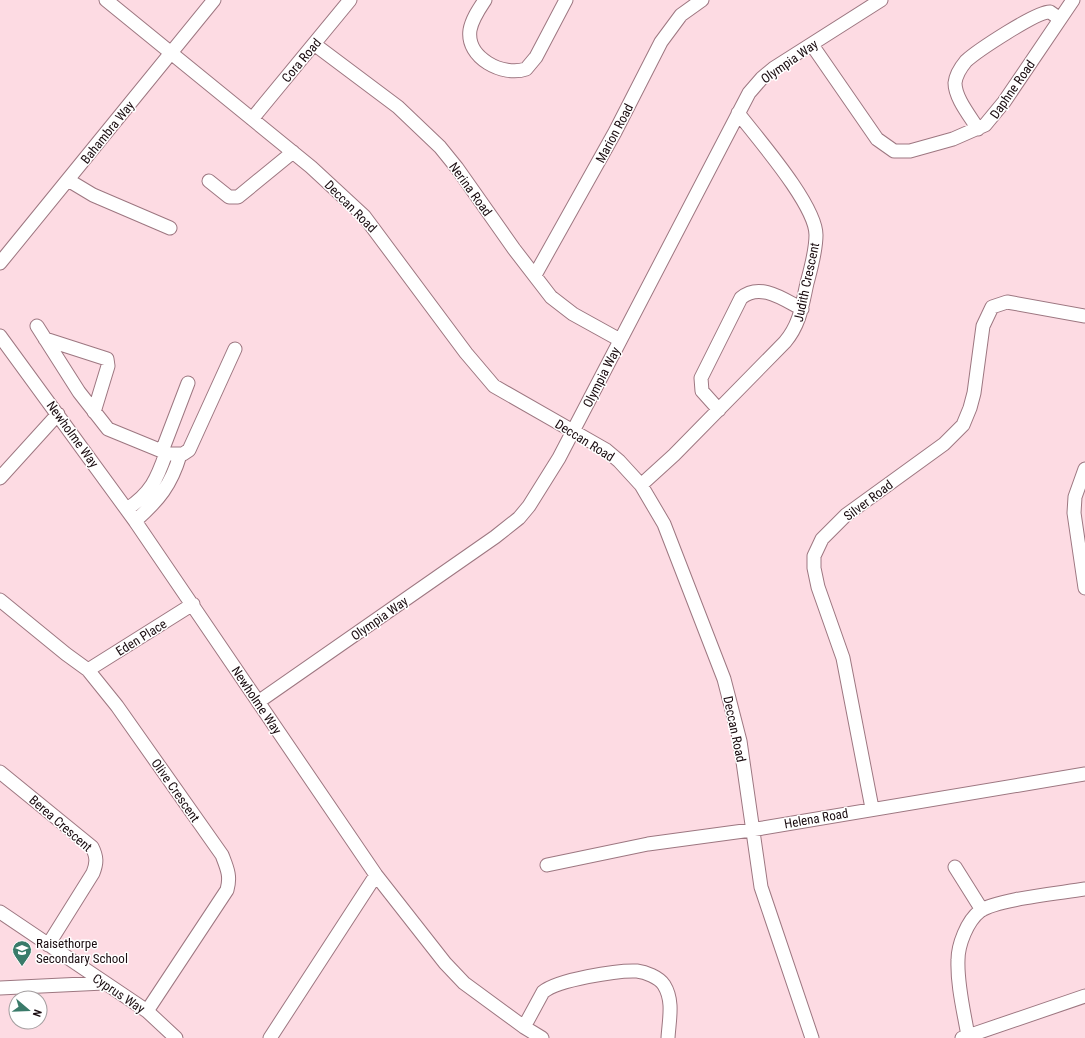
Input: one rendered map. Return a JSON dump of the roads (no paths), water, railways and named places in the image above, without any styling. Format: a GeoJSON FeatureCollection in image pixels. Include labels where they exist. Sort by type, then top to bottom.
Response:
{"type":"FeatureCollection","features":[{"type":"Feature","properties":{"kind":"street","name":"Deccan Road"},"geometry":{"type":"LineString","coordinates":[[106,0],[172,52],[293,152],[364,216],[466,353],[494,386],[606,450],[619,461],[641,485],[664,524],[710,639],[733,707],[740,741],[751,830],[761,887],[812,1038]]}},
{"type":"Feature","properties":{"kind":"street","name":"Bahambra Way"},"geometry":{"type":"LineString","coordinates":[[0,263],[214,0]]}},
{"type":"Feature","properties":{"kind":"street","name":"Cora Road"},"geometry":{"type":"LineString","coordinates":[[252,119],[350,0]]}},
{"type":"Feature","properties":{"kind":"street"},"geometry":{"type":"LineString","coordinates":[[485,0],[472,21],[470,40],[482,58],[490,65],[510,72],[526,69],[536,57],[566,0]]}},
{"type":"Feature","properties":{"kind":"street","name":"Marion Road"},"geometry":{"type":"LineString","coordinates":[[535,275],[615,132],[661,42],[681,15],[702,0]]}},
{"type":"Feature","properties":{"kind":"street","name":"Olympia Way"},"geometry":{"type":"LineString","coordinates":[[258,702],[495,537],[519,518],[546,482],[749,93],[762,78],[774,68],[881,0]]}},
{"type":"Feature","properties":{"kind":"street","name":"Daphne Road"},"geometry":{"type":"LineString","coordinates":[[812,45],[877,139],[894,151],[918,150],[978,129],[994,116],[1073,0]]}},
{"type":"Feature","properties":{"kind":"street"},"geometry":{"type":"LineString","coordinates":[[978,129],[956,90],[955,82],[962,67],[978,51],[1037,14],[1050,12],[1060,19]]}},
{"type":"Feature","properties":{"kind":"street","name":"Nerina Road"},"geometry":{"type":"LineString","coordinates":[[314,44],[398,107],[440,147],[457,168],[514,249],[544,288],[560,305],[573,314],[620,340]]}},
{"type":"Feature","properties":{"kind":"street","name":"Judith Crescent"},"geometry":{"type":"LineString","coordinates":[[641,485],[719,410],[788,338],[795,330],[802,309],[814,252],[816,234],[812,216],[801,196],[738,113]]}},
{"type":"Feature","properties":{"kind":"street"},"geometry":{"type":"LineString","coordinates":[[209,182],[229,197],[238,197],[293,152]]}},
{"type":"Feature","properties":{"kind":"street"},"geometry":{"type":"LineString","coordinates":[[68,180],[93,195],[170,228]]}},
{"type":"Feature","properties":{"kind":"street"},"geometry":{"type":"LineString","coordinates":[[719,410],[702,391],[701,378],[741,298],[747,293],[758,290],[775,295],[802,309]]}},
{"type":"Feature","properties":{"kind":"street","name":"Silver Road"},"geometry":{"type":"LineString","coordinates":[[872,808],[843,658],[818,587],[814,568],[814,556],[817,548],[822,539],[846,515],[944,444],[963,425],[974,393],[983,326],[992,308],[1007,302],[1085,316]]}},
{"type":"Feature","properties":{"kind":"street"},"geometry":{"type":"LineString","coordinates":[[37,326],[94,412],[108,429],[164,452],[180,455],[189,450],[234,349]]}},
{"type":"Feature","properties":{"kind":"street","name":"Newholme Way"},"geometry":{"type":"LineString","coordinates":[[0,336],[127,509],[376,875],[445,963],[464,983],[524,1027],[542,1038]]}},
{"type":"Feature","properties":{"kind":"street"},"geometry":{"type":"LineString","coordinates":[[45,339],[107,359],[108,366],[94,412]]}},
{"type":"Feature","properties":{"kind":"street"},"geometry":{"type":"LineString","coordinates":[[127,509],[136,503],[156,480],[188,383]]}},
{"type":"Feature","properties":{"kind":"street"},"geometry":{"type":"LineString","coordinates":[[0,478],[58,414]]}},
{"type":"Feature","properties":{"kind":"street"},"geometry":{"type":"LineString","coordinates":[[135,521],[158,499],[169,484],[180,455]]}},
{"type":"Feature","properties":{"kind":"street"},"geometry":{"type":"LineString","coordinates":[[1085,469],[1075,497],[1074,513],[1085,588]]}},
{"type":"Feature","properties":{"kind":"street","name":"Olive Crescent"},"geometry":{"type":"LineString","coordinates":[[0,600],[88,670],[117,706],[222,855],[230,876],[222,898],[146,1011]]}},
{"type":"Feature","properties":{"kind":"street","name":"Eden Place"},"geometry":{"type":"LineString","coordinates":[[88,670],[193,604]]}},
{"type":"Feature","properties":{"kind":"street","name":"Berea Crescent"},"geometry":{"type":"LineString","coordinates":[[0,772],[92,847],[96,856],[96,865],[93,873],[48,945]]}},
{"type":"Feature","properties":{"kind":"street","name":"Helena Road"},"geometry":{"type":"LineString","coordinates":[[547,865],[648,844],[751,830],[872,808],[1085,774]]}},
{"type":"Feature","properties":{"kind":"street"},"geometry":{"type":"LineString","coordinates":[[955,867],[982,910]]}},
{"type":"Feature","properties":{"kind":"street"},"geometry":{"type":"LineString","coordinates":[[270,1038],[376,875]]}},
{"type":"Feature","properties":{"kind":"street"},"geometry":{"type":"LineString","coordinates":[[1085,889],[1008,902],[982,910],[974,916],[968,927],[960,946],[958,960],[965,1037],[1085,996]]}},
{"type":"Feature","properties":{"kind":"street","name":"Cyprus Way"},"geometry":{"type":"LineString","coordinates":[[0,912],[146,1011],[176,1038]]}},
{"type":"Feature","properties":{"kind":"street"},"geometry":{"type":"LineString","coordinates":[[524,1027],[543,992],[552,986],[574,980],[623,972],[639,971],[658,979],[666,989],[670,1007],[668,1038]]}},
{"type":"Feature","properties":{"kind":"street"},"geometry":{"type":"LineString","coordinates":[[0,988],[104,983]]}},
{"type":"Feature","properties":{"kind":"place","name":"Raisethorpe Secondary School"},"geometry":{"type":"Point","coordinates":[22,967]}}]}
